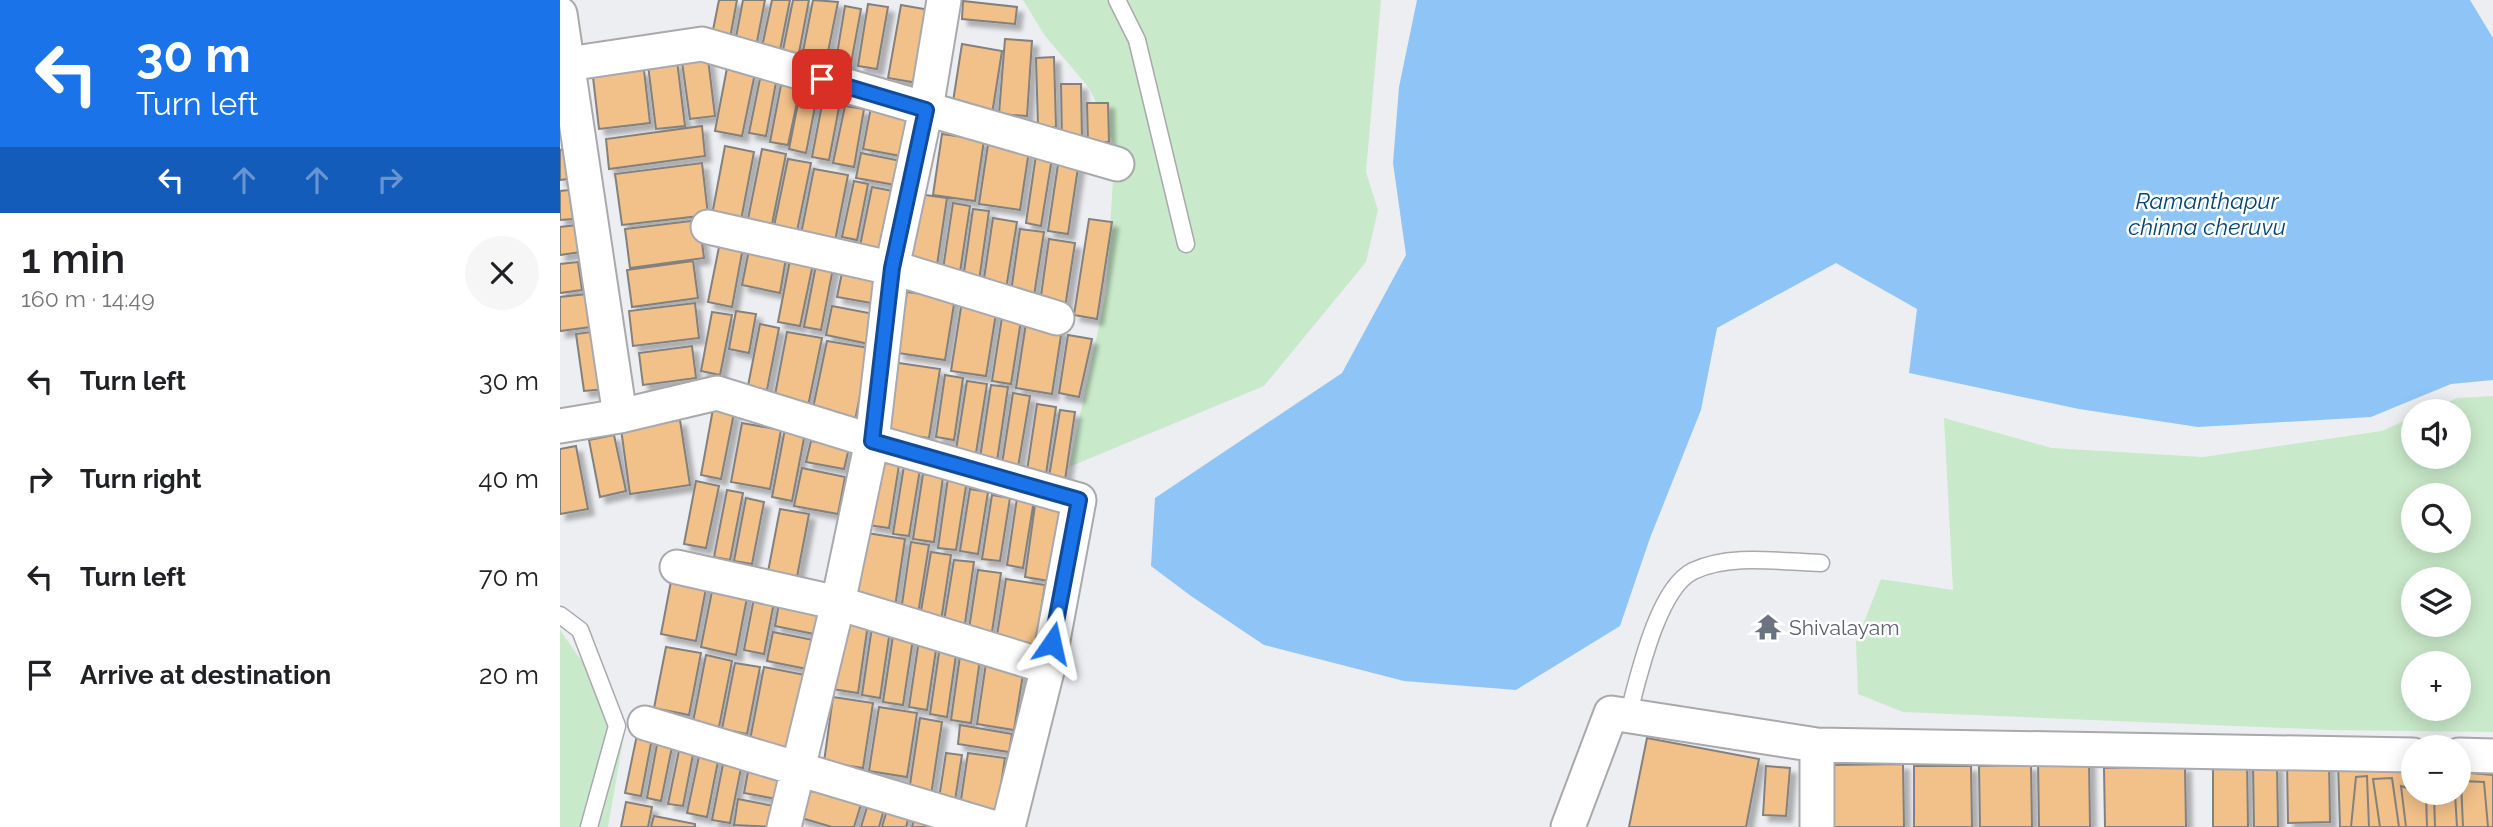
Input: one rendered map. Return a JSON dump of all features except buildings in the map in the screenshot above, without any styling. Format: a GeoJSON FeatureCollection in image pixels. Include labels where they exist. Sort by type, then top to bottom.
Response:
{"type":"FeatureCollection","features":[{"type":"Feature","properties":{"kind":"street"},"geometry":{"type":"LineString","coordinates":[[784,827],[838,603],[872,441],[892,268],[926,110],[944,0]]}},
{"type":"Feature","properties":{"kind":"street"},"geometry":{"type":"LineString","coordinates":[[560,14],[620,416]]}},
{"type":"Feature","properties":{"kind":"street"},"geometry":{"type":"LineString","coordinates":[[568,64],[702,44],[1117,163]]}},
{"type":"Feature","properties":{"kind":"street"},"geometry":{"type":"LineString","coordinates":[[708,227],[892,268],[1057,318]]}},
{"type":"Feature","properties":{"kind":"street"},"geometry":{"type":"LineString","coordinates":[[560,426],[620,416],[717,393],[1079,500],[1048,667],[1008,827]]}},
{"type":"Feature","properties":{"kind":"street"},"geometry":{"type":"LineString","coordinates":[[677,567],[838,603],[1048,667]]}},
{"type":"Feature","properties":{"kind":"street"},"geometry":{"type":"LineString","coordinates":[[1567,827],[1611,713],[1817,745],[2401,755]]}},
{"type":"Feature","properties":{"kind":"street"},"geometry":{"type":"LineString","coordinates":[[645,723],[992,827]]}},
{"type":"Feature","properties":{"kind":"street"},"geometry":{"type":"LineString","coordinates":[[1817,745],[1817,827]]}},
{"type":"Feature","properties":{"kind":"street"},"geometry":{"type":"LineString","coordinates":[[2471,755],[2493,756]]}},
{"type":"Feature","properties":{"kind":"lane"},"geometry":{"type":"LineString","coordinates":[[1116,0],[1138,40],[1186,244]]}},
{"type":"Feature","properties":{"kind":"lane"},"geometry":{"type":"LineString","coordinates":[[1628,716],[1657,622],[1671,592],[1690,572],[1734,561],[1821,563]]}},
{"type":"Feature","properties":{"kind":"lane"},"geometry":{"type":"LineString","coordinates":[[560,615],[580,631],[617,726],[589,827]]}},
{"type":"Feature","properties":{"kind":"green space"},"geometry":{"type":"Polygon","coordinates":[[[1023,0],[1381,0],[1366,172],[1378,210],[1366,262],[1264,386],[1069,467],[1106,293],[1115,147],[1090,89],[1045,36],[1023,0]]]}},
{"type":"Feature","properties":{"kind":"green space"},"geometry":{"type":"Polygon","coordinates":[[[2493,396],[2493,732],[2331,730],[1903,712],[1858,694],[1856,642],[1881,579],[1953,590],[1944,418],[2052,448],[2203,457],[2382,431],[2401,422],[2401,469],[2471,469],[2471,399],[2455,399],[2493,396]]]}},
{"type":"Feature","properties":{"kind":"green space"},"geometry":{"type":"Polygon","coordinates":[[[560,630],[626,724],[608,827],[560,827],[560,630]]]}},
{"type":"Feature","properties":{"kind":"water","name":"Ramanthapur chinna cheruvu"},"geometry":{"type":"Polygon","coordinates":[[[1417,0],[2470,0],[2493,38],[2493,380],[2451,384],[2415,399],[2401,399],[2401,405],[2371,417],[2198,427],[2079,409],[1909,373],[1917,309],[1836,263],[1717,328],[1701,410],[1650,538],[1620,626],[1516,690],[1404,681],[1264,645],[1151,566],[1155,498],[1342,373],[1406,255],[1393,163],[1399,87],[1417,0]]]}},
{"type":"Feature","properties":{"kind":"place","name":"Shivalayam"},"geometry":{"type":"Point","coordinates":[1768,627]}},
{"type":"Feature","properties":{"kind":"route"},"geometry":{"type":"LineString","coordinates":[[822,79],[926,110],[892,268],[872,441],[1079,500],[1052,643]]}}]}
